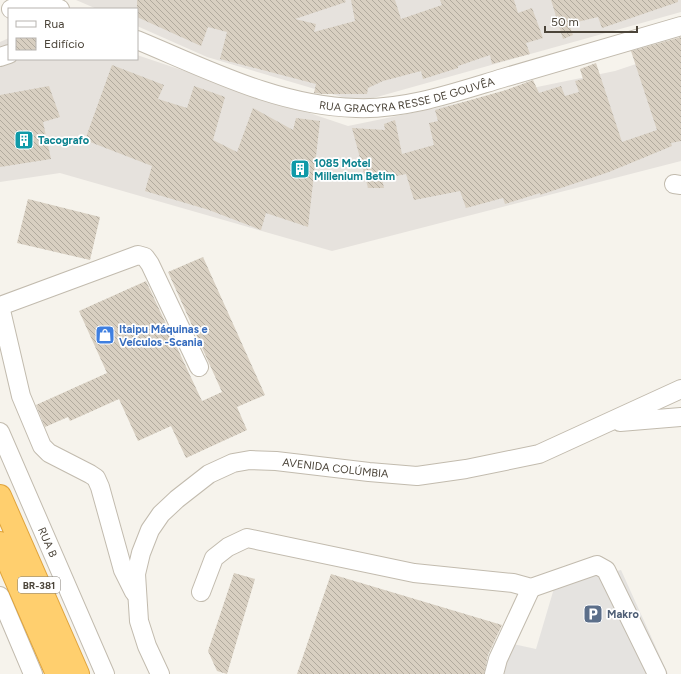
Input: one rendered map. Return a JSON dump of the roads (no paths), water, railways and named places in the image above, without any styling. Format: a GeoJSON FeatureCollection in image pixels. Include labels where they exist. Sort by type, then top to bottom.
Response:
{"type":"FeatureCollection","features":[{"type":"Feature","properties":{"kind":"highway","name":"BR-381"},"geometry":{"type":"LineString","coordinates":[[0,496],[78,674]]}},
{"type":"Feature","properties":{"kind":"highway","name":"BR-381"},"geometry":{"type":"LineString","coordinates":[[0,543],[58,674]]}},
{"type":"Feature","properties":{"kind":"street"},"geometry":{"type":"LineString","coordinates":[[12,8],[31,0]]}},
{"type":"Feature","properties":{"kind":"street"},"geometry":{"type":"LineString","coordinates":[[35,0],[57,8]]}},
{"type":"Feature","properties":{"kind":"street","name":"RUA GRACYRA RESSE DE GOUVÊA"},"geometry":{"type":"LineString","coordinates":[[138,40],[262,92],[311,103],[356,108],[394,106],[442,96],[681,26]]}},
{"type":"Feature","properties":{"kind":"street"},"geometry":{"type":"LineString","coordinates":[[137,599],[123,570],[100,487],[96,478],[49,453],[42,446],[21,396],[0,306],[138,255],[145,257],[150,264],[200,367]]}},
{"type":"Feature","properties":{"kind":"street","name":"AVENIDA COLÚMBIA"},"geometry":{"type":"LineString","coordinates":[[160,674],[141,627],[137,599],[136,574],[141,552],[150,530],[161,514],[177,499],[209,474],[222,467],[250,460],[276,461],[368,472],[417,476],[539,454],[608,424],[681,389]]}},
{"type":"Feature","properties":{"kind":"street"},"geometry":{"type":"LineString","coordinates":[[608,424],[681,416]]}},
{"type":"Feature","properties":{"kind":"street","name":"RUA B"},"geometry":{"type":"LineString","coordinates":[[0,432],[105,674]]}},
{"type":"Feature","properties":{"kind":"street"},"geometry":{"type":"LineString","coordinates":[[201,592],[214,558],[228,546],[247,538],[414,573],[513,583],[531,588],[597,565],[606,570],[657,674]]}},
{"type":"Feature","properties":{"kind":"street"},"geometry":{"type":"LineString","coordinates":[[494,674],[498,659],[531,588]]}},
{"type":"Feature","properties":{"kind":"street"},"geometry":{"type":"LineString","coordinates":[[0,596],[33,674]]}},
{"type":"Feature","properties":{"kind":"place","name":"Tacografo"},"geometry":{"type":"Point","coordinates":[24,140]}},
{"type":"Feature","properties":{"kind":"place","name":"1085 Motel Millenium Betim"},"geometry":{"type":"Point","coordinates":[300,169]}},
{"type":"Feature","properties":{"kind":"place","name":"Itaipu Máquinas e Veículos -Scania"},"geometry":{"type":"Point","coordinates":[105,335]}},
{"type":"Feature","properties":{"kind":"place","name":"Makro"},"geometry":{"type":"Point","coordinates":[593,614]}}]}
